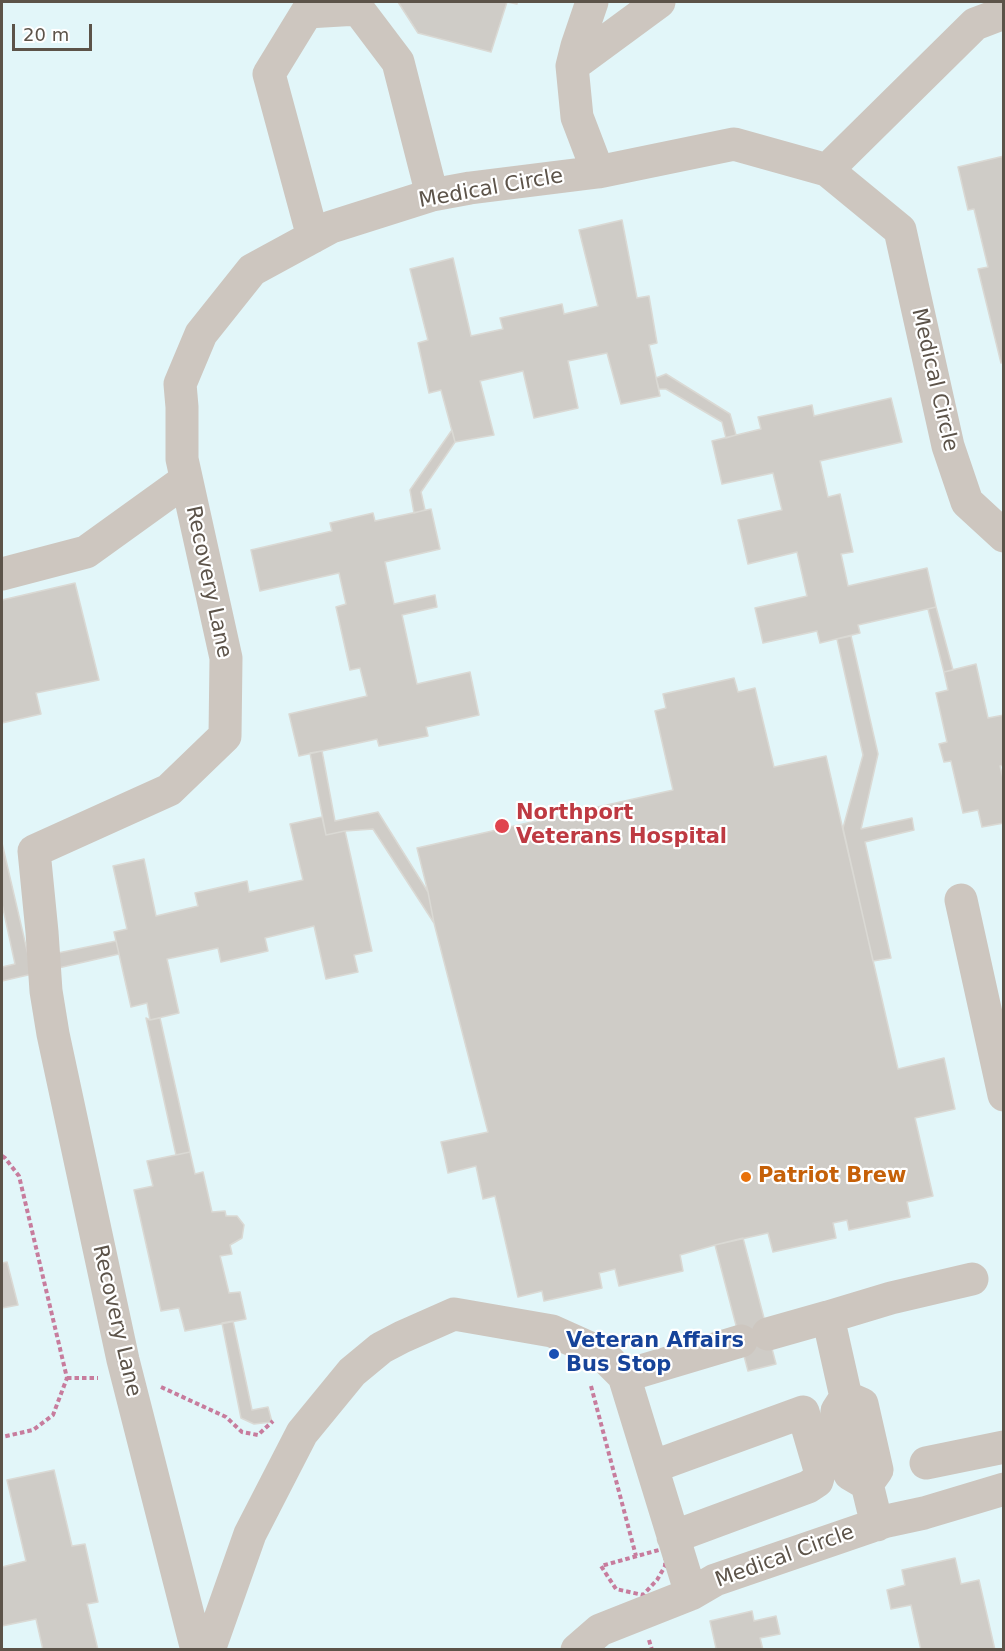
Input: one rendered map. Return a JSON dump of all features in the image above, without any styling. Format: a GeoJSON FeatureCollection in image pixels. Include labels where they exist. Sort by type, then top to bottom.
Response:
{"type":"FeatureCollection","features":[{"type":"Feature","properties":{"kind":"lane"},"geometry":{"type":"LineString","coordinates":[[592,2],[572,66],[577,117],[598,172]]}},
{"type":"Feature","properties":{"kind":"lane"},"geometry":{"type":"LineString","coordinates":[[572,66],[659,2]]}},
{"type":"Feature","properties":{"kind":"lane"},"geometry":{"type":"LineString","coordinates":[[313,237],[269,75],[307,12],[358,9],[398,62],[432,195]]}},
{"type":"Feature","properties":{"kind":"lane"},"geometry":{"type":"LineString","coordinates":[[827,170],[975,24],[1004,13]]}},
{"type":"Feature","properties":{"kind":"lane","name":"Medical Circle"},"geometry":{"type":"LineString","coordinates":[[186,480],[182,459],[180,384],[201,334],[252,270],[331,227],[432,195],[598,172],[734,144],[827,170],[900,230],[948,446],[967,502],[1004,536]]}},
{"type":"Feature","properties":{"kind":"lane"},"geometry":{"type":"LineString","coordinates":[[2,573],[86,552],[186,480]]}},
{"type":"Feature","properties":{"kind":"lane","name":"Recovery Lane"},"geometry":{"type":"LineString","coordinates":[[186,480],[225,657],[225,736],[169,790],[34,851],[46,991],[53,1034],[128,1380],[197,1650]]}},
{"type":"Feature","properties":{"kind":"lane"},"geometry":{"type":"LineString","coordinates":[[962,900],[1004,1095]]}},
{"type":"Feature","properties":{"kind":"lane"},"geometry":{"type":"LineString","coordinates":[[624,1376],[891,1298],[972,1279]]}},
{"type":"Feature","properties":{"kind":"lane"},"geometry":{"type":"LineString","coordinates":[[209,1650],[250,1534],[302,1433],[352,1372],[381,1348],[402,1336],[454,1314],[552,1331],[601,1353],[624,1376],[691,1594]]}},
{"type":"Feature","properties":{"kind":"lane"},"geometry":{"type":"LineString","coordinates":[[828,1317],[846,1397],[862,1404],[877,1470],[867,1484],[877,1525]]}},
{"type":"Feature","properties":{"kind":"lane"},"geometry":{"type":"LineString","coordinates":[[652,1467],[803,1412],[820,1470],[817,1482],[673,1537]]}},
{"type":"Feature","properties":{"kind":"lane"},"geometry":{"type":"LineString","coordinates":[[926,1463],[1004,1447]]}},
{"type":"Feature","properties":{"kind":"lane","name":"Medical Circle"},"geometry":{"type":"LineString","coordinates":[[577,1650],[600,1630],[691,1594],[716,1581],[877,1525],[1004,1489]]}},
{"type":"Feature","properties":{"kind":"path"},"geometry":{"type":"LineString","coordinates":[[2,1156],[19,1176],[67,1378],[53,1415],[33,1430],[2,1437]]}},
{"type":"Feature","properties":{"kind":"path"},"geometry":{"type":"LineString","coordinates":[[67,1378],[149,1382],[226,1417],[242,1432],[258,1435],[279,1415]]}},
{"type":"Feature","properties":{"kind":"path"},"geometry":{"type":"LineString","coordinates":[[589,1378],[636,1556]]}},
{"type":"Feature","properties":{"kind":"path"},"geometry":{"type":"LineString","coordinates":[[666,1548],[665,1566],[657,1581],[643,1595],[616,1589],[602,1566],[636,1556],[666,1548]]}},
{"type":"Feature","properties":{"kind":"shaded area","name":"Northport Veterans Hospital"},"geometry":{"type":"Polygon","coordinates":[[[2,2],[1003,2],[1003,1649],[2,1649],[2,2]]]}},
{"type":"Feature","properties":{"kind":"building"},"geometry":{"type":"Polygon","coordinates":[[[398,2],[507,2],[491,52],[418,33],[398,2]]]}},
{"type":"Feature","properties":{"kind":"building"},"geometry":{"type":"Polygon","coordinates":[[[1004,156],[1004,362],[1001,363],[978,269],[988,267],[974,209],[968,210],[958,167],[1004,156]]]}},
{"type":"Feature","properties":{"kind":"building"},"geometry":{"type":"Polygon","coordinates":[[[622,220],[637,298],[649,296],[657,343],[649,345],[660,396],[621,404],[607,353],[568,361],[578,408],[534,418],[523,371],[480,381],[494,435],[455,442],[441,390],[429,393],[418,343],[428,340],[410,269],[453,258],[471,336],[503,329],[500,318],[562,304],[564,314],[598,306],[579,230],[622,220]]]}},
{"type":"Feature","properties":{"kind":"building"},"geometry":{"type":"Polygon","coordinates":[[[666,374],[730,414],[736,435],[726,438],[722,422],[666,389],[659,389],[656,378],[666,374]]]}},
{"type":"Feature","properties":{"kind":"building"},"geometry":{"type":"Polygon","coordinates":[[[891,398],[902,442],[820,461],[828,497],[840,494],[853,552],[841,554],[848,586],[927,568],[936,607],[858,625],[860,633],[820,643],[817,631],[763,643],[755,608],[807,596],[797,552],[748,564],[738,520],[782,510],[773,473],[722,484],[712,441],[761,429],[758,417],[812,405],[814,416],[891,398]]]}},
{"type":"Feature","properties":{"kind":"building"},"geometry":{"type":"Polygon","coordinates":[[[452,430],[455,442],[421,492],[425,510],[414,513],[410,490],[452,430]]]}},
{"type":"Feature","properties":{"kind":"building"},"geometry":{"type":"Polygon","coordinates":[[[431,509],[440,549],[385,562],[394,604],[435,595],[437,607],[402,615],[417,684],[470,672],[479,715],[426,727],[428,736],[379,746],[377,739],[299,756],[289,714],[367,696],[360,668],[350,670],[336,607],[346,604],[339,573],[260,591],[251,550],[332,531],[330,523],[373,513],[375,521],[431,509]]]}},
{"type":"Feature","properties":{"kind":"building"},"geometry":{"type":"Polygon","coordinates":[[[75,583],[99,680],[36,693],[41,714],[2,723],[2,600],[75,583]]]}},
{"type":"Feature","properties":{"kind":"building"},"geometry":{"type":"Polygon","coordinates":[[[936,607],[953,670],[944,672],[928,609],[936,607]]]}},
{"type":"Feature","properties":{"kind":"building"},"geometry":{"type":"Polygon","coordinates":[[[851,636],[878,754],[861,829],[912,818],[914,830],[865,842],[891,958],[873,961],[843,828],[863,755],[837,639],[851,636]]]}},
{"type":"Feature","properties":{"kind":"building"},"geometry":{"type":"Polygon","coordinates":[[[976,664],[988,718],[1004,715],[1004,765],[1000,766],[1004,782],[1004,823],[982,827],[978,810],[963,813],[951,761],[944,762],[939,744],[947,742],[936,693],[948,690],[944,672],[976,664]]]}},
{"type":"Feature","properties":{"kind":"building"},"geometry":{"type":"Polygon","coordinates":[[[734,678],[738,692],[755,688],[774,767],[826,756],[898,1069],[944,1058],[955,1109],[915,1118],[933,1196],[907,1202],[910,1217],[849,1230],[847,1220],[833,1223],[836,1238],[773,1252],[768,1233],[680,1255],[683,1271],[619,1286],[615,1269],[599,1273],[602,1288],[544,1301],[542,1291],[518,1297],[495,1196],[483,1199],[476,1166],[448,1173],[441,1142],[488,1132],[417,848],[673,790],[655,711],[666,708],[663,694],[734,678]]]}},
{"type":"Feature","properties":{"kind":"building"},"geometry":{"type":"Polygon","coordinates":[[[322,751],[335,821],[378,812],[428,892],[434,923],[373,829],[326,835],[310,753],[322,751]]]}},
{"type":"Feature","properties":{"kind":"building"},"geometry":{"type":"Polygon","coordinates":[[[322,817],[326,835],[345,831],[372,951],[354,955],[358,972],[326,979],[314,926],[265,938],[268,951],[221,962],[218,948],[167,959],[179,1013],[150,1020],[147,1003],[131,1007],[114,932],[127,929],[113,866],[144,859],[156,916],[198,906],[195,893],[247,881],[249,892],[303,880],[290,824],[322,817]]]}},
{"type":"Feature","properties":{"kind":"building"},"geometry":{"type":"Polygon","coordinates":[[[2,843],[29,959],[116,941],[119,954],[2,981],[2,967],[15,964],[2,904],[2,843]]]}},
{"type":"Feature","properties":{"kind":"building"},"geometry":{"type":"Polygon","coordinates":[[[146,1018],[150,1020],[160,1018],[190,1152],[176,1155],[146,1018]]]}},
{"type":"Feature","properties":{"kind":"building"},"geometry":{"type":"Polygon","coordinates":[[[190,1152],[195,1174],[203,1172],[212,1212],[225,1211],[226,1216],[237,1216],[244,1225],[242,1238],[230,1245],[232,1254],[220,1256],[229,1293],[240,1292],[246,1319],[185,1331],[179,1308],[161,1311],[134,1190],[153,1186],[147,1161],[190,1152]]]}},
{"type":"Feature","properties":{"kind":"building"},"geometry":{"type":"Polygon","coordinates":[[[743,1238],[776,1364],[748,1371],[715,1245],[743,1238]]]}},
{"type":"Feature","properties":{"kind":"building"},"geometry":{"type":"Polygon","coordinates":[[[7,1262],[18,1305],[2,1308],[2,1263],[7,1262]]]}},
{"type":"Feature","properties":{"kind":"building"},"geometry":{"type":"Polygon","coordinates":[[[233,1321],[252,1410],[268,1407],[272,1422],[254,1424],[241,1418],[222,1323],[233,1321]]]}},
{"type":"Feature","properties":{"kind":"building"},"geometry":{"type":"Polygon","coordinates":[[[54,1470],[72,1546],[85,1544],[98,1602],[87,1604],[98,1650],[43,1650],[36,1619],[2,1626],[2,1567],[26,1561],[7,1480],[54,1470]]]}},
{"type":"Feature","properties":{"kind":"building"},"geometry":{"type":"Polygon","coordinates":[[[955,1558],[961,1584],[979,1580],[995,1650],[921,1650],[911,1605],[891,1609],[887,1590],[905,1585],[902,1570],[955,1558]]]}},
{"type":"Feature","properties":{"kind":"building"},"geometry":{"type":"Polygon","coordinates":[[[752,1611],[754,1621],[776,1616],[780,1634],[760,1638],[763,1650],[712,1650],[716,1648],[710,1621],[752,1611]]]}},
{"type":"Feature","properties":{"kind":"place","name":"Northport Veterans Hospital"},"geometry":{"type":"Point","coordinates":[502,826]}},
{"type":"Feature","properties":{"kind":"place","name":"Patriot Brew"},"geometry":{"type":"Point","coordinates":[746,1177]}},
{"type":"Feature","properties":{"kind":"place","name":"Veteran Affairs Bus Stop"},"geometry":{"type":"Point","coordinates":[554,1354]}}]}
